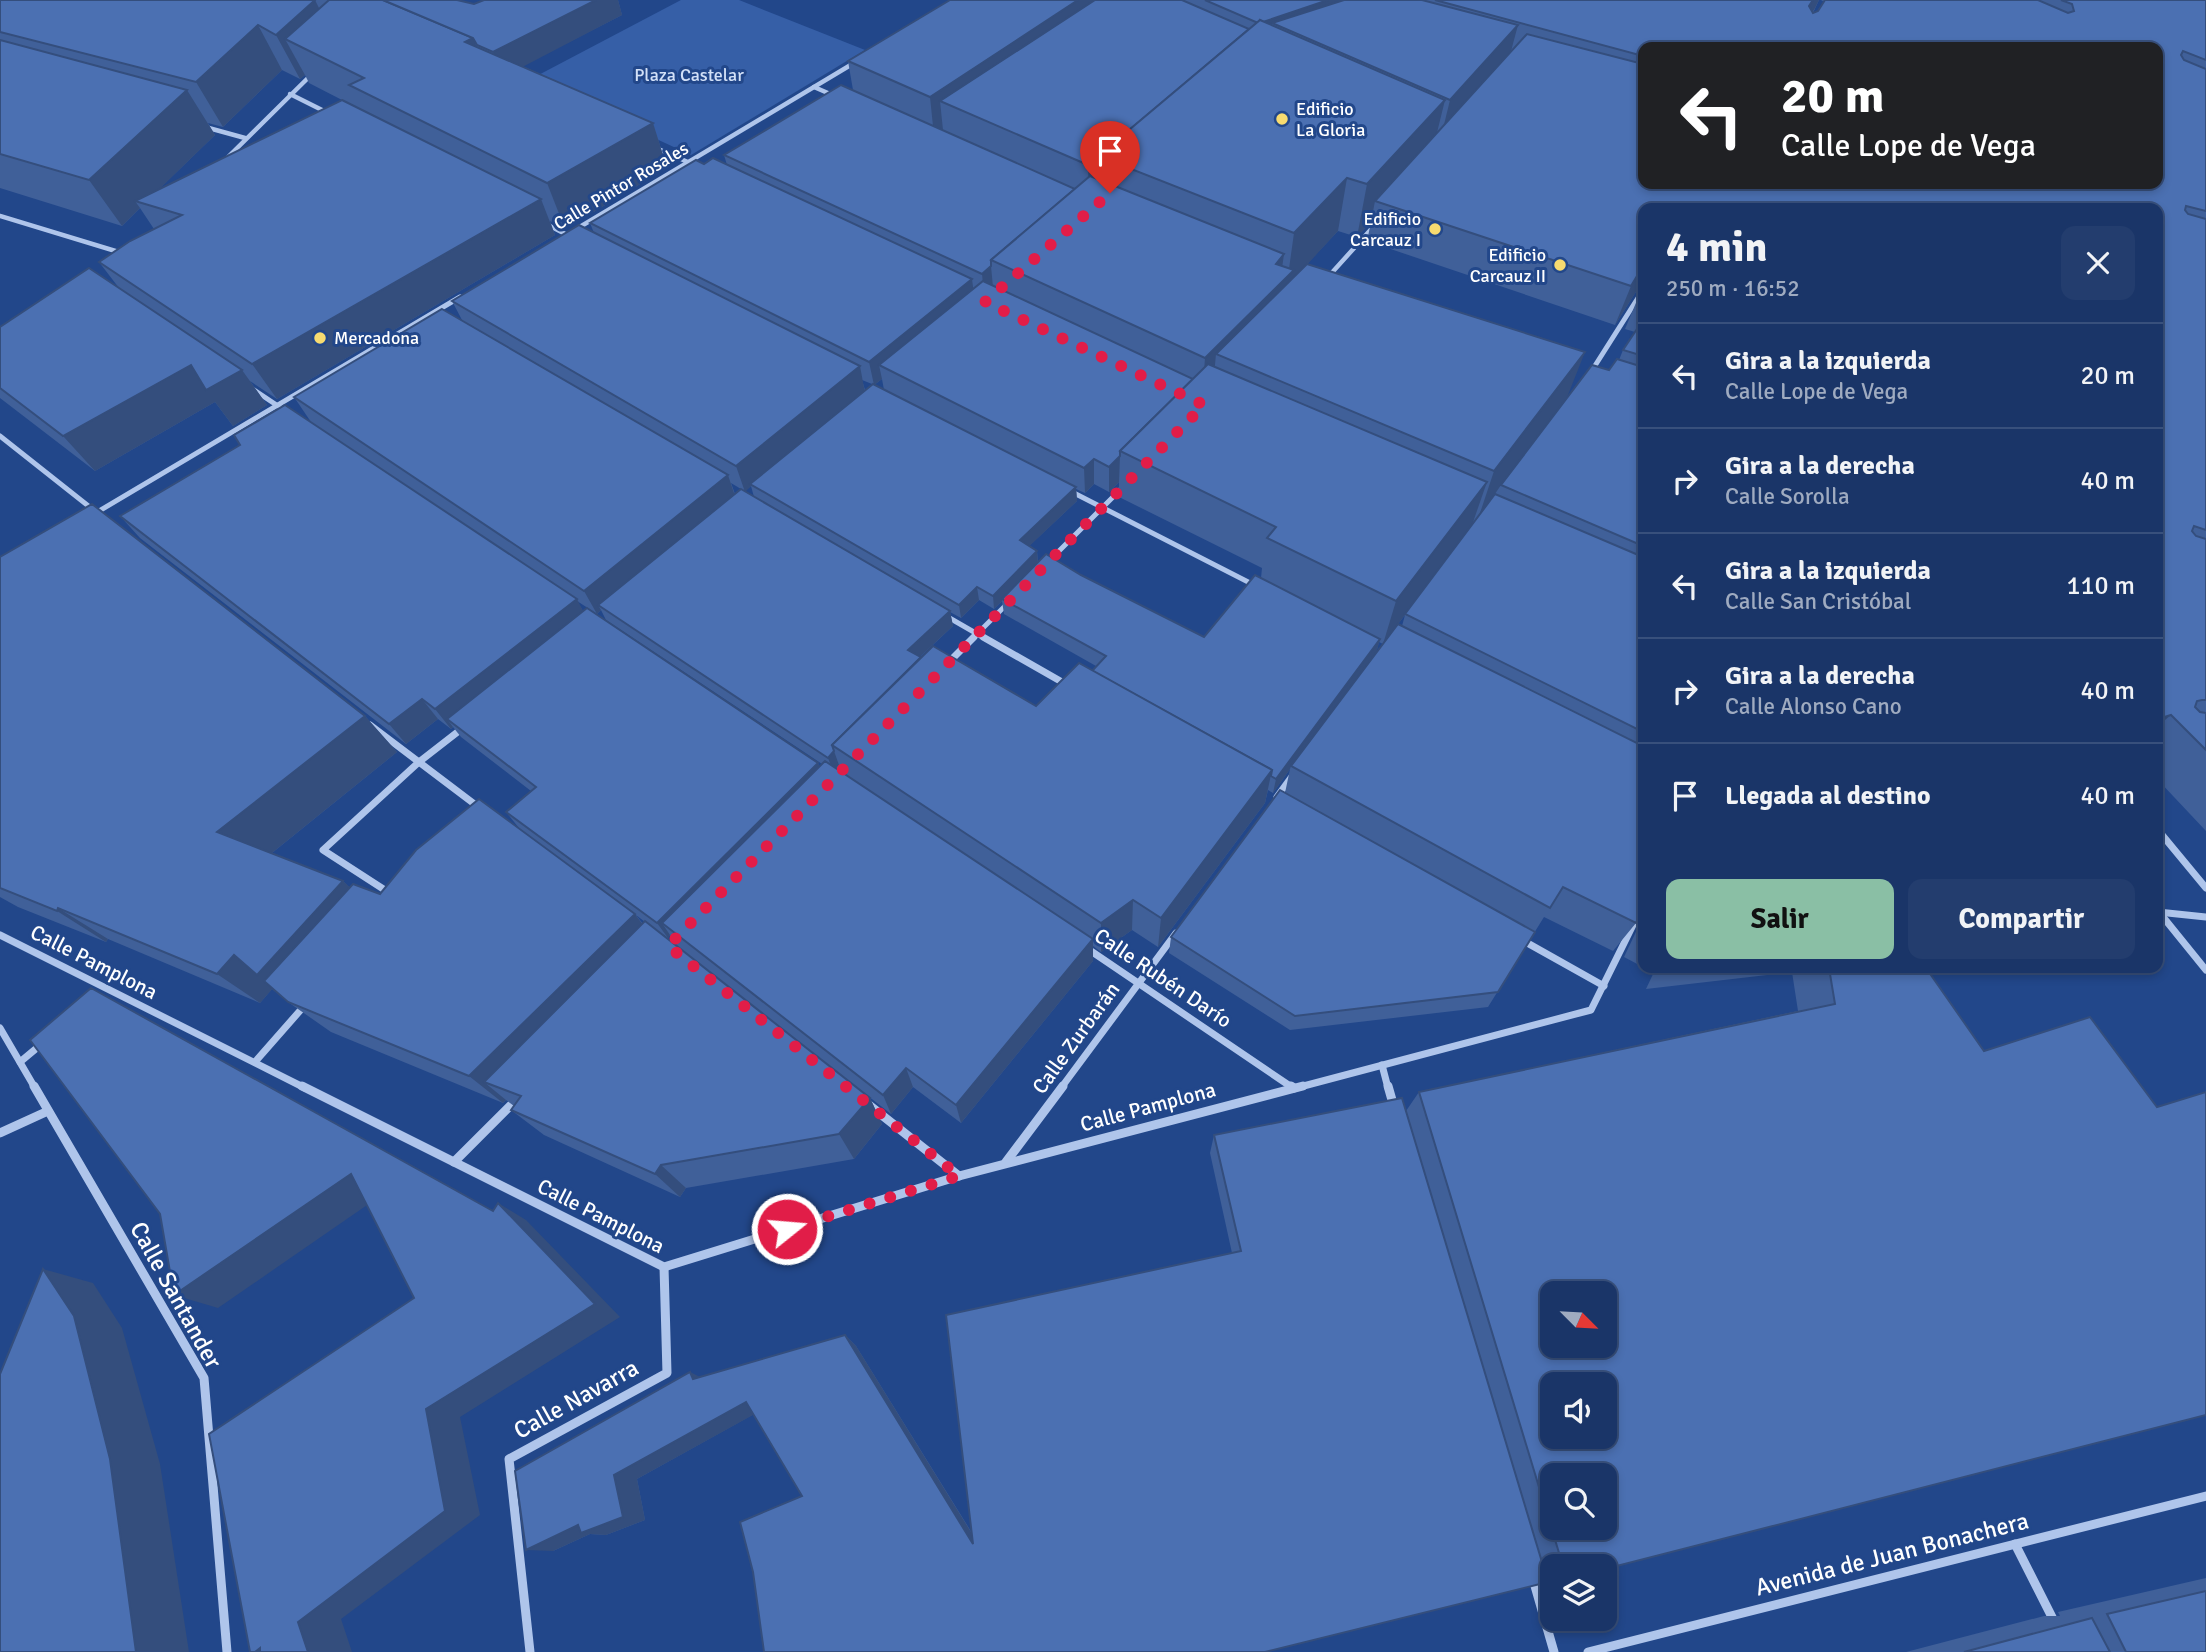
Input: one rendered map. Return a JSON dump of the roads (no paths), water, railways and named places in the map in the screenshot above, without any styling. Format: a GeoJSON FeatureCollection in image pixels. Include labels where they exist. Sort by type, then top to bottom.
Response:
{"type":"FeatureCollection","features":[{"type":"Feature","properties":{"kind":"street","name":"Calle Pintor Rosales"},"geometry":{"type":"LineString","coordinates":[[555,241],[858,61]]}},
{"type":"Feature","properties":{"kind":"street"},"geometry":{"type":"LineString","coordinates":[[218,168],[245,138],[319,67]]}},
{"type":"Feature","properties":{"kind":"street"},"geometry":{"type":"LineString","coordinates":[[814,87],[848,102]]}},
{"type":"Feature","properties":{"kind":"street"},"geometry":{"type":"LineString","coordinates":[[825,104],[847,90]]}},
{"type":"Feature","properties":{"kind":"street"},"geometry":{"type":"LineString","coordinates":[[290,94],[338,119]]}},
{"type":"Feature","properties":{"kind":"street"},"geometry":{"type":"LineString","coordinates":[[193,124],[245,138]]}},
{"type":"Feature","properties":{"kind":"street"},"geometry":{"type":"LineString","coordinates":[[652,146],[712,172]]}},
{"type":"Feature","properties":{"kind":"street"},"geometry":{"type":"LineString","coordinates":[[0,216],[124,254]]}},
{"type":"Feature","properties":{"kind":"street"},"geometry":{"type":"LineString","coordinates":[[1325,281],[1378,221]]}},
{"type":"Feature","properties":{"kind":"street"},"geometry":{"type":"LineString","coordinates":[[543,222],[578,240]]}},
{"type":"Feature","properties":{"kind":"street"},"geometry":{"type":"LineString","coordinates":[[86,519],[466,294]]}},
{"type":"Feature","properties":{"kind":"street"},"geometry":{"type":"LineString","coordinates":[[1589,376],[1638,298]]}},
{"type":"Feature","properties":{"kind":"street"},"geometry":{"type":"LineString","coordinates":[[432,314],[444,321]]}},
{"type":"Feature","properties":{"kind":"street"},"geometry":{"type":"LineString","coordinates":[[243,383],[293,416]]}},
{"type":"Feature","properties":{"kind":"street"},"geometry":{"type":"LineString","coordinates":[[0,436],[104,519]]}},
{"type":"Feature","properties":{"kind":"street"},"geometry":{"type":"LineString","coordinates":[[1044,566],[1130,480]]}},
{"type":"Feature","properties":{"kind":"street"},"geometry":{"type":"LineString","coordinates":[[1067,489],[1262,589]]}},
{"type":"Feature","properties":{"kind":"street"},"geometry":{"type":"LineString","coordinates":[[939,673],[1016,595]]}},
{"type":"Feature","properties":{"kind":"street"},"geometry":{"type":"LineString","coordinates":[[942,614],[1072,687]]}},
{"type":"Feature","properties":{"kind":"street"},"geometry":{"type":"LineString","coordinates":[[364,720],[491,816]]}},
{"type":"Feature","properties":{"kind":"street"},"geometry":{"type":"LineString","coordinates":[[398,899],[323,850],[419,762],[471,721]]}},
{"type":"Feature","properties":{"kind":"street"},"geometry":{"type":"LineString","coordinates":[[1286,807],[1274,801],[1298,769]]}},
{"type":"Feature","properties":{"kind":"street"},"geometry":{"type":"LineString","coordinates":[[470,818],[480,808]]}},
{"type":"Feature","properties":{"kind":"street"},"geometry":{"type":"LineString","coordinates":[[2163,836],[2206,888]]}},
{"type":"Feature","properties":{"kind":"street"},"geometry":{"type":"LineString","coordinates":[[2163,913],[2206,917]]}},
{"type":"Feature","properties":{"kind":"street"},"geometry":{"type":"LineString","coordinates":[[1510,933],[1604,986],[1638,915]]}},
{"type":"Feature","properties":{"kind":"street"},"geometry":{"type":"LineString","coordinates":[[2163,918],[2206,970]]}},
{"type":"Feature","properties":{"kind":"street","name":"Calle Zurbarán"},"geometry":{"type":"LineString","coordinates":[[1005,1163],[1178,929]]}},
{"type":"Feature","properties":{"kind":"street","name":"Calle Pamplona"},"geometry":{"type":"LineString","coordinates":[[0,935],[664,1268],[1005,1163],[1591,1010],[1604,986]]}},
{"type":"Feature","properties":{"kind":"street","name":"Calle Rubén Darío"},"geometry":{"type":"LineString","coordinates":[[1082,945],[1294,1087]]}},
{"type":"Feature","properties":{"kind":"street"},"geometry":{"type":"LineString","coordinates":[[97,996],[107,988]]}},
{"type":"Feature","properties":{"kind":"street"},"geometry":{"type":"LineString","coordinates":[[255,1062],[308,1001]]}},
{"type":"Feature","properties":{"kind":"street","name":"Calle Santander"},"geometry":{"type":"LineString","coordinates":[[0,1028],[204,1378],[227,1652]]}},
{"type":"Feature","properties":{"kind":"street"},"geometry":{"type":"LineString","coordinates":[[20,1062],[49,1037]]}},
{"type":"Feature","properties":{"kind":"street"},"geometry":{"type":"LineString","coordinates":[[1382,1065],[1397,1118]]}},
{"type":"Feature","properties":{"kind":"street"},"geometry":{"type":"LineString","coordinates":[[454,1162],[522,1093]]}},
{"type":"Feature","properties":{"kind":"street"},"geometry":{"type":"LineString","coordinates":[[862,1099],[959,1176]]}},
{"type":"Feature","properties":{"kind":"street"},"geometry":{"type":"LineString","coordinates":[[0,1133],[48,1111]]}},
{"type":"Feature","properties":{"kind":"street","name":"Calle Navarra"},"geometry":{"type":"LineString","coordinates":[[530,1652],[509,1459],[667,1373],[664,1268]]}},
{"type":"Feature","properties":{"kind":"street","name":"Avenida de Juan Bonachera"},"geometry":{"type":"LineString","coordinates":[[1588,1652],[2206,1496]]}},
{"type":"Feature","properties":{"kind":"street"},"geometry":{"type":"LineString","coordinates":[[2015,1544],[2064,1640]]}},
{"type":"Feature","properties":{"kind":"street"},"geometry":{"type":"LineString","coordinates":[[1531,1572],[1554,1652]]}},
{"type":"Feature","properties":{"kind":"place","name":"Edificio La Gloria"},"geometry":{"type":"Point","coordinates":[1282,119]}},
{"type":"Feature","properties":{"kind":"place","name":"Edificio Carcauz I"},"geometry":{"type":"Point","coordinates":[1435,229]}},
{"type":"Feature","properties":{"kind":"place","name":"Edificio Carcauz II"},"geometry":{"type":"Point","coordinates":[1560,265]}},
{"type":"Feature","properties":{"kind":"place","name":"Mercadona"},"geometry":{"type":"Point","coordinates":[320,338]}},
{"type":"Feature","properties":{"kind":"park label","name":"Plaza Castelar"},"geometry":{"type":"Point","coordinates":[689,75]}}]}
